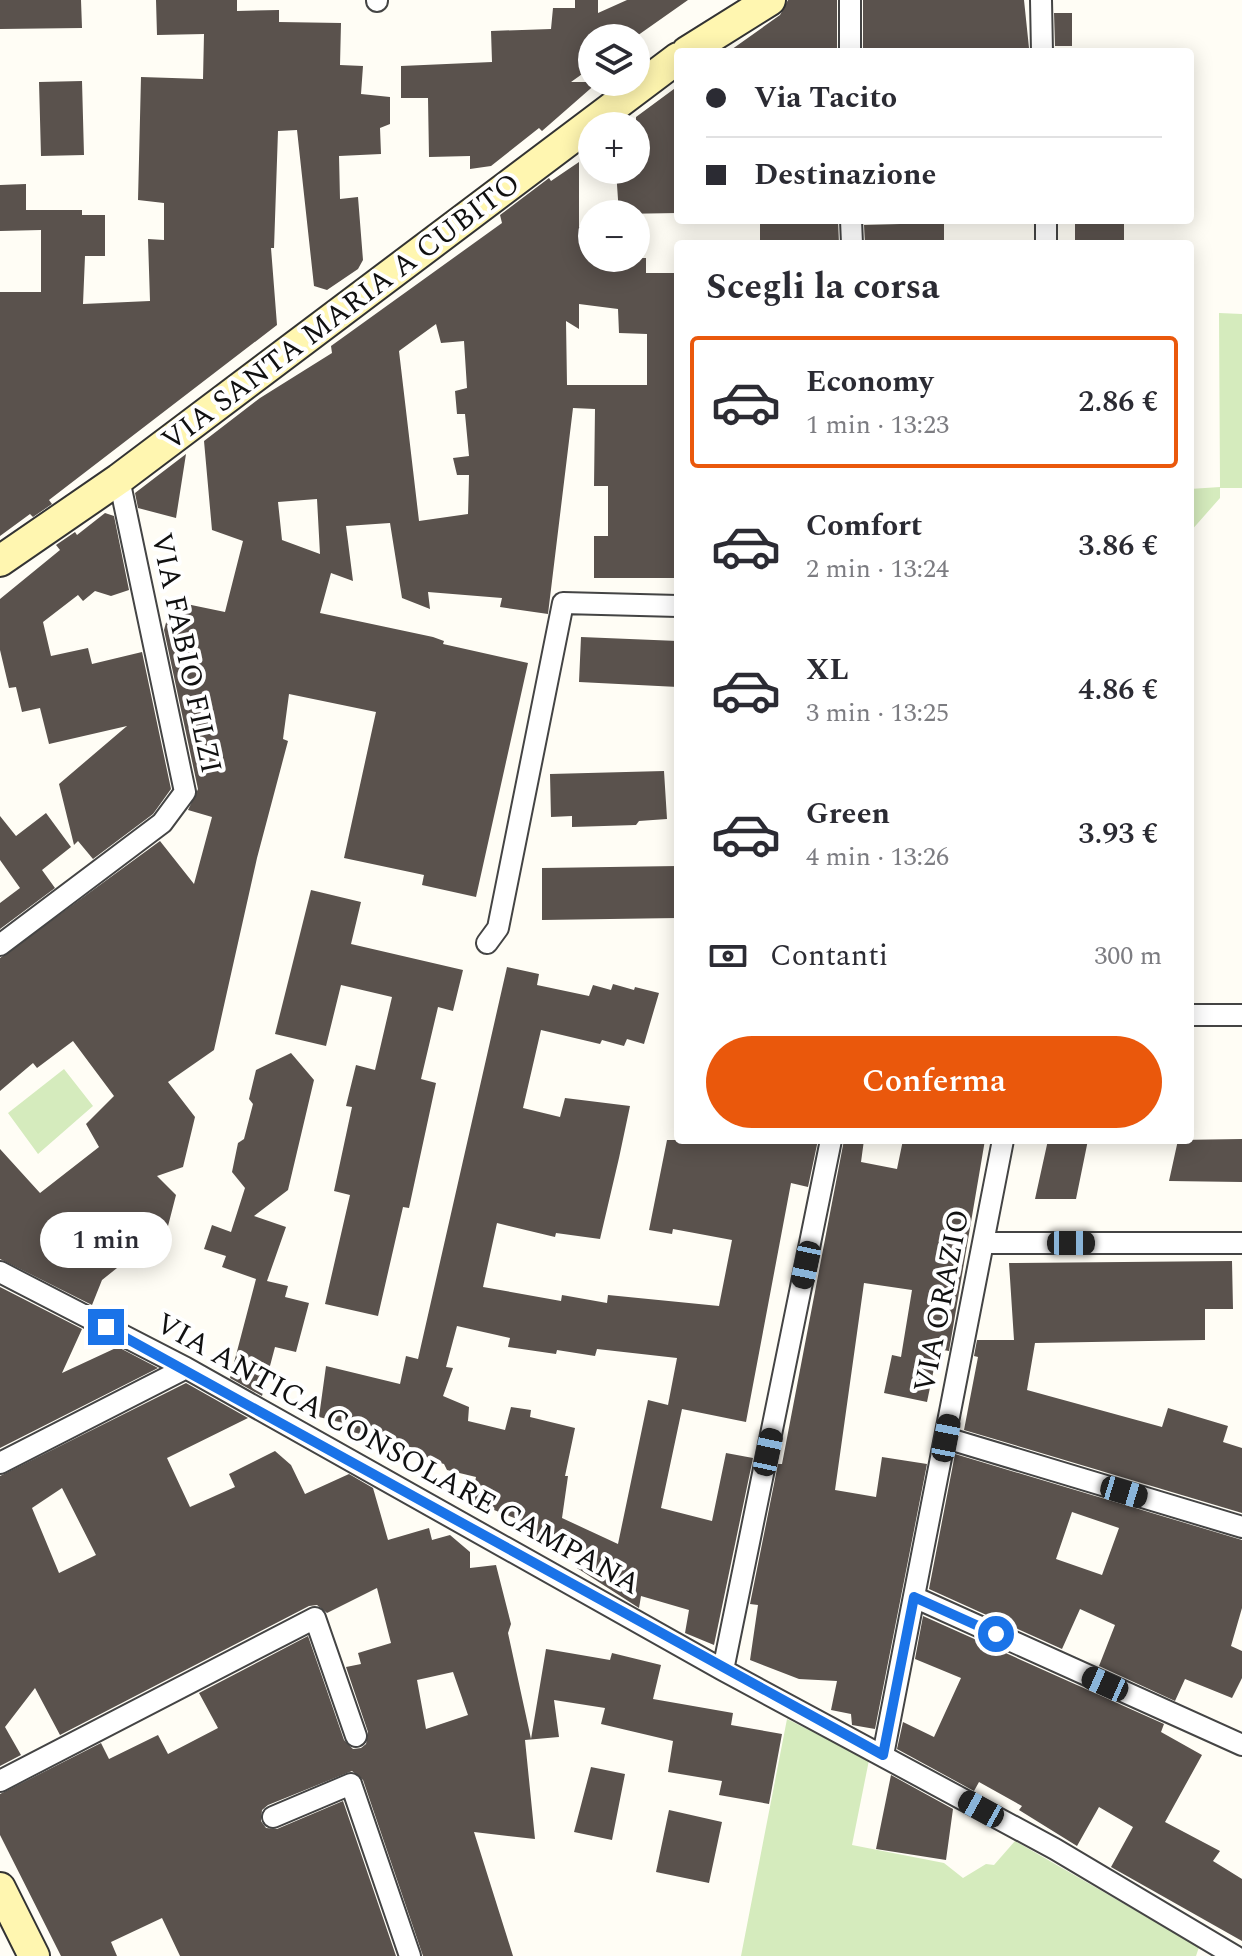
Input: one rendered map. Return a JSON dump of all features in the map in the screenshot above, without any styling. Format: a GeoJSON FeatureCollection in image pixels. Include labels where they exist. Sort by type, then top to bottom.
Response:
{"type":"FeatureCollection","features":[{"type":"Feature","properties":{"kind":"main road"},"geometry":{"type":"LineString","coordinates":[[693,48],[770,0]]}},
{"type":"Feature","properties":{"kind":"main road","name":"VIA SANTA MARIA A CUBITO"},"geometry":{"type":"LineString","coordinates":[[0,561],[119,479],[674,61]]}},
{"type":"Feature","properties":{"kind":"main road"},"geometry":{"type":"LineString","coordinates":[[0,1888],[34,1956]]}},
{"type":"Feature","properties":{"kind":"street"},"geometry":{"type":"LineString","coordinates":[[850,0],[850,48]]}},
{"type":"Feature","properties":{"kind":"street"},"geometry":{"type":"LineString","coordinates":[[1041,0],[1042,48]]}},
{"type":"Feature","properties":{"kind":"street","name":"VIA FABIO FILZI"},"geometry":{"type":"LineString","coordinates":[[0,945],[162,823],[185,792],[119,479]]}},
{"type":"Feature","properties":{"kind":"street"},"geometry":{"type":"LineString","coordinates":[[487,943],[498,928],[563,603],[674,606]]}},
{"type":"Feature","properties":{"kind":"street"},"geometry":{"type":"LineString","coordinates":[[1194,1015],[1242,1015]]}},
{"type":"Feature","properties":{"kind":"street"},"geometry":{"type":"LineString","coordinates":[[723,1670],[830,1144]]}},
{"type":"Feature","properties":{"kind":"street","name":"VIA ORAZIO"},"geometry":{"type":"LineString","coordinates":[[883,1755],[1002,1144]]}},
{"type":"Feature","properties":{"kind":"street"},"geometry":{"type":"LineString","coordinates":[[985,1243],[1242,1243]]}},
{"type":"Feature","properties":{"kind":"street","name":"VIA ANTICA CONSOLARE CAMPANA"},"geometry":{"type":"LineString","coordinates":[[0,1272],[186,1368],[723,1670],[1055,1849],[1230,1955]]}},
{"type":"Feature","properties":{"kind":"street"},"geometry":{"type":"LineString","coordinates":[[0,1463],[186,1368]]}},
{"type":"Feature","properties":{"kind":"street"},"geometry":{"type":"LineString","coordinates":[[946,1438],[1242,1527]]}},
{"type":"Feature","properties":{"kind":"street"},"geometry":{"type":"LineString","coordinates":[[914,1597],[1242,1745]]}},
{"type":"Feature","properties":{"kind":"street"},"geometry":{"type":"LineString","coordinates":[[0,1781],[315,1618],[356,1736]]}},
{"type":"Feature","properties":{"kind":"street"},"geometry":{"type":"LineString","coordinates":[[273,1817],[351,1784],[410,1956]]}},
{"type":"Feature","properties":{"kind":"green space"},"geometry":{"type":"Polygon","coordinates":[[[1219,313],[1242,314],[1242,488],[1220,488],[1220,498],[1194,527],[1194,489],[1220,487],[1219,313]]]}},
{"type":"Feature","properties":{"kind":"green space"},"geometry":{"type":"Polygon","coordinates":[[[64,1069],[93,1106],[38,1154],[8,1113],[64,1069]]]}},
{"type":"Feature","properties":{"kind":"green space"},"geometry":{"type":"Polygon","coordinates":[[[787,1719],[869,1760],[852,1845],[944,1863],[963,1878],[986,1864],[994,1865],[1015,1841],[1199,1947],[1196,1956],[741,1956],[787,1719]]]}},
{"type":"Feature","properties":{"kind":"building"},"geometry":{"type":"Polygon","coordinates":[[[0,0],[81,0],[82,28],[0,29],[0,0]]]}},
{"type":"Feature","properties":{"kind":"building"},"geometry":{"type":"Polygon","coordinates":[[[156,0],[237,0],[237,11],[279,10],[279,22],[341,23],[340,65],[363,66],[361,94],[390,97],[390,124],[380,128],[381,154],[339,156],[340,199],[358,197],[363,260],[358,269],[327,290],[314,286],[297,130],[278,131],[274,248],[271,248],[277,325],[49,500],[52,504],[33,517],[30,514],[0,536],[0,292],[41,292],[41,230],[0,231],[0,185],[26,184],[26,210],[82,210],[82,215],[105,215],[105,256],[85,256],[83,304],[150,301],[148,239],[164,240],[164,203],[138,200],[141,77],[203,79],[204,34],[157,35],[156,0]]]}},
{"type":"Feature","properties":{"kind":"building"},"geometry":{"type":"Polygon","coordinates":[[[575,0],[598,0],[598,13],[627,0],[688,0],[650,27],[650,24],[578,24],[578,77],[571,82],[578,82],[578,96],[582,96],[542,131],[539,128],[491,166],[470,169],[470,156],[429,157],[428,98],[401,98],[401,66],[492,62],[491,31],[551,29],[553,8],[575,8],[575,0]]]}},
{"type":"Feature","properties":{"kind":"building"},"geometry":{"type":"Polygon","coordinates":[[[788,0],[837,0],[837,48],[734,48],[780,15],[788,0]]]}},
{"type":"Feature","properties":{"kind":"building"},"geometry":{"type":"Polygon","coordinates":[[[863,0],[1024,0],[1029,48],[863,48],[863,0]]]}},
{"type":"Feature","properties":{"kind":"building"},"geometry":{"type":"Polygon","coordinates":[[[1054,13],[1072,13],[1072,46],[1055,46],[1054,13]]]}},
{"type":"Feature","properties":{"kind":"building"},"geometry":{"type":"Polygon","coordinates":[[[82,81],[84,155],[41,156],[39,82],[82,81]]]}},
{"type":"Feature","properties":{"kind":"building"},"geometry":{"type":"Polygon","coordinates":[[[674,89],[674,213],[650,213],[650,200],[618,200],[617,184],[650,184],[650,112],[643,112],[674,89]]]}},
{"type":"Feature","properties":{"kind":"building"},"geometry":{"type":"Polygon","coordinates":[[[578,163],[578,272],[674,273],[674,578],[594,578],[594,536],[608,536],[608,486],[594,486],[595,409],[573,408],[548,614],[500,607],[502,598],[428,592],[430,609],[402,598],[390,523],[346,526],[353,581],[331,573],[320,613],[433,637],[444,641],[443,644],[528,663],[476,897],[422,885],[424,875],[344,858],[376,712],[289,694],[283,739],[288,741],[257,858],[214,1050],[168,1082],[195,1117],[183,1167],[157,1176],[176,1195],[159,1261],[147,1244],[102,1280],[92,1305],[0,1259],[0,1149],[40,1193],[99,1147],[86,1124],[114,1096],[73,1041],[37,1068],[33,1063],[0,1091],[0,958],[160,841],[194,884],[212,817],[188,810],[198,789],[164,630],[172,601],[225,612],[243,541],[212,530],[204,441],[260,398],[332,353],[331,346],[502,223],[500,215],[549,178],[551,181],[578,163]],[[579,304],[579,329],[566,321],[567,385],[647,385],[647,334],[619,333],[618,309],[579,304]],[[436,324],[399,351],[419,521],[468,514],[469,475],[457,475],[453,458],[469,456],[465,414],[457,414],[455,391],[467,388],[464,341],[441,343],[436,324]],[[317,499],[278,502],[282,540],[320,554],[317,499]]]}},
{"type":"Feature","properties":{"kind":"building"},"geometry":{"type":"Polygon","coordinates":[[[760,224],[838,224],[839,240],[760,240],[760,224]]]}},
{"type":"Feature","properties":{"kind":"building"},"geometry":{"type":"Polygon","coordinates":[[[944,224],[944,240],[865,240],[864,225],[944,224]]]}},
{"type":"Feature","properties":{"kind":"building"},"geometry":{"type":"Polygon","coordinates":[[[1075,224],[1124,224],[1124,240],[1075,240],[1075,224]]]}},
{"type":"Feature","properties":{"kind":"building"},"geometry":{"type":"Polygon","coordinates":[[[186,454],[176,518],[138,508],[135,493],[186,454]]]}},
{"type":"Feature","properties":{"kind":"building"},"geometry":{"type":"Polygon","coordinates":[[[105,513],[114,516],[129,590],[111,596],[95,591],[83,601],[78,595],[43,622],[51,656],[88,648],[92,664],[142,652],[171,789],[153,814],[93,859],[78,841],[74,845],[59,784],[127,726],[49,744],[40,708],[22,712],[16,687],[9,688],[0,650],[0,599],[60,550],[56,545],[75,532],[77,535],[105,513]]]}},
{"type":"Feature","properties":{"kind":"building"},"geometry":{"type":"Polygon","coordinates":[[[581,637],[674,641],[674,687],[579,682],[581,637]]]}},
{"type":"Feature","properties":{"kind":"building"},"geometry":{"type":"Polygon","coordinates":[[[664,771],[667,819],[639,821],[636,825],[572,827],[572,816],[551,817],[550,774],[664,771]]]}},
{"type":"Feature","properties":{"kind":"building"},"geometry":{"type":"Polygon","coordinates":[[[46,813],[71,847],[42,870],[55,888],[0,929],[0,903],[20,888],[0,860],[0,816],[16,836],[46,813]]]}},
{"type":"Feature","properties":{"kind":"building"},"geometry":{"type":"Polygon","coordinates":[[[674,866],[674,918],[542,920],[542,868],[674,866]]]}},
{"type":"Feature","properties":{"kind":"building"},"geometry":{"type":"Polygon","coordinates":[[[311,890],[361,902],[351,944],[463,970],[453,1011],[438,1007],[421,1079],[436,1083],[409,1208],[403,1207],[378,1316],[325,1304],[350,1195],[334,1191],[352,1107],[346,1106],[356,1065],[375,1070],[392,997],[341,985],[326,1046],[275,1034],[311,890]]]}},
{"type":"Feature","properties":{"kind":"building"},"geometry":{"type":"Polygon","coordinates":[[[507,967],[539,974],[537,985],[589,996],[593,985],[611,990],[613,984],[659,993],[644,1044],[627,1039],[624,1046],[602,1040],[600,1044],[541,1030],[523,1108],[560,1117],[565,1098],[630,1106],[619,1158],[600,1239],[556,1233],[555,1237],[497,1223],[483,1287],[561,1301],[562,1295],[607,1303],[608,1295],[719,1306],[732,1240],[673,1229],[672,1234],[649,1230],[667,1140],[674,1140],[674,1144],[817,1144],[808,1187],[791,1183],[746,1422],[682,1409],[661,1508],[712,1521],[726,1453],[753,1458],[714,1645],[685,1633],[689,1610],[641,1596],[639,1608],[577,1568],[584,1543],[520,1534],[522,1521],[471,1501],[476,1477],[447,1470],[444,1464],[417,1456],[414,1448],[345,1430],[347,1424],[319,1417],[326,1366],[400,1384],[406,1356],[418,1359],[507,967]],[[457,1326],[446,1367],[453,1368],[443,1396],[469,1407],[468,1421],[505,1430],[511,1407],[531,1410],[530,1417],[575,1428],[565,1476],[568,1476],[562,1518],[618,1544],[648,1400],[668,1405],[677,1358],[597,1349],[595,1356],[557,1350],[556,1354],[508,1347],[510,1338],[457,1326]]]}},
{"type":"Feature","properties":{"kind":"building"},"geometry":{"type":"Polygon","coordinates":[[[291,1053],[314,1080],[288,1190],[254,1216],[286,1227],[267,1281],[288,1286],[285,1297],[309,1303],[296,1352],[275,1347],[262,1396],[230,1378],[256,1279],[222,1267],[226,1256],[204,1249],[212,1225],[231,1232],[245,1188],[232,1172],[238,1143],[244,1139],[253,1104],[249,1099],[256,1070],[291,1053]]]}},
{"type":"Feature","properties":{"kind":"building"},"geometry":{"type":"Polygon","coordinates":[[[1242,1139],[1242,1182],[1169,1181],[1177,1144],[1194,1144],[1194,1140],[1242,1139]]]}},
{"type":"Feature","properties":{"kind":"building"},"geometry":{"type":"Polygon","coordinates":[[[843,1144],[863,1144],[861,1162],[897,1169],[902,1144],[984,1144],[949,1351],[938,1349],[927,1402],[884,1393],[892,1355],[901,1357],[912,1290],[864,1283],[835,1490],[876,1497],[882,1457],[927,1464],[875,1729],[852,1725],[851,1714],[831,1710],[837,1681],[799,1679],[750,1660],[758,1605],[750,1604],[778,1464],[782,1464],[843,1144]]]}},
{"type":"Feature","properties":{"kind":"building"},"geometry":{"type":"Polygon","coordinates":[[[1047,1144],[1087,1144],[1076,1199],[1035,1199],[1047,1144]]]}},
{"type":"Feature","properties":{"kind":"building"},"geometry":{"type":"Polygon","coordinates":[[[1232,1261],[1233,1309],[1205,1309],[1205,1340],[1035,1343],[1027,1390],[1162,1427],[1168,1408],[1228,1426],[1223,1442],[1242,1448],[1242,1513],[964,1430],[978,1357],[974,1356],[977,1340],[1014,1340],[1009,1263],[1232,1261]]]}},
{"type":"Feature","properties":{"kind":"building"},"geometry":{"type":"Polygon","coordinates":[[[0,1287],[82,1329],[62,1373],[118,1347],[158,1368],[0,1448],[0,1287]]]}},
{"type":"Feature","properties":{"kind":"building"},"geometry":{"type":"Polygon","coordinates":[[[186,1383],[248,1418],[167,1458],[190,1507],[235,1487],[229,1474],[275,1451],[291,1465],[305,1494],[349,1474],[373,1488],[388,1540],[429,1528],[432,1540],[450,1535],[470,1552],[470,1568],[496,1565],[511,1624],[508,1633],[531,1739],[546,1649],[610,1660],[612,1653],[661,1665],[653,1699],[733,1713],[731,1725],[782,1734],[769,1804],[719,1795],[722,1781],[668,1772],[673,1741],[601,1724],[605,1708],[554,1700],[559,1737],[525,1740],[535,1839],[474,1832],[513,1956],[423,1956],[363,1780],[352,1771],[268,1805],[262,1810],[261,1821],[266,1828],[277,1829],[343,1801],[396,1956],[180,1956],[162,1918],[111,1942],[117,1956],[61,1956],[0,1835],[0,1794],[101,1743],[109,1759],[158,1735],[168,1754],[218,1728],[199,1693],[308,1636],[344,1740],[353,1749],[361,1748],[366,1744],[368,1732],[346,1667],[361,1664],[358,1653],[391,1643],[377,1588],[327,1613],[317,1605],[309,1606],[60,1735],[35,1688],[5,1727],[21,1755],[0,1766],[0,1476],[186,1383]],[[62,1488],[32,1508],[59,1573],[96,1555],[62,1488]],[[453,1672],[417,1680],[426,1729],[468,1715],[453,1672]]]}},
{"type":"Feature","properties":{"kind":"building"},"geometry":{"type":"Polygon","coordinates":[[[955,1454],[1242,1540],[1242,1608],[1231,1646],[1242,1651],[1242,1678],[1232,1698],[1185,1679],[1175,1701],[1099,1666],[1115,1625],[1080,1609],[1062,1649],[929,1589],[955,1454]],[[1072,1512],[1056,1559],[1102,1575],[1119,1528],[1072,1512]]]}},
{"type":"Feature","properties":{"kind":"building"},"geometry":{"type":"Polygon","coordinates":[[[923,1616],[1164,1724],[1161,1732],[1202,1755],[1165,1822],[1220,1851],[1213,1861],[1242,1879],[1242,1941],[1111,1867],[1133,1827],[1099,1807],[1077,1846],[1019,1810],[1022,1806],[979,1782],[974,1791],[897,1749],[903,1722],[934,1737],[961,1678],[915,1659],[923,1616]]]}},
{"type":"Feature","properties":{"kind":"building"},"geometry":{"type":"Polygon","coordinates":[[[591,1767],[625,1774],[612,1840],[574,1832],[591,1767]]]}},
{"type":"Feature","properties":{"kind":"building"},"geometry":{"type":"Polygon","coordinates":[[[891,1775],[953,1809],[946,1860],[876,1849],[891,1775]]]}},
{"type":"Feature","properties":{"kind":"building"},"geometry":{"type":"Polygon","coordinates":[[[669,1810],[722,1822],[709,1883],[656,1872],[669,1810]]]}},
{"type":"Feature","properties":{"kind":"route"},"geometry":{"type":"LineString","coordinates":[[106,1327],[186,1368],[723,1670],[883,1755],[914,1597],[996,1634]]}}]}
